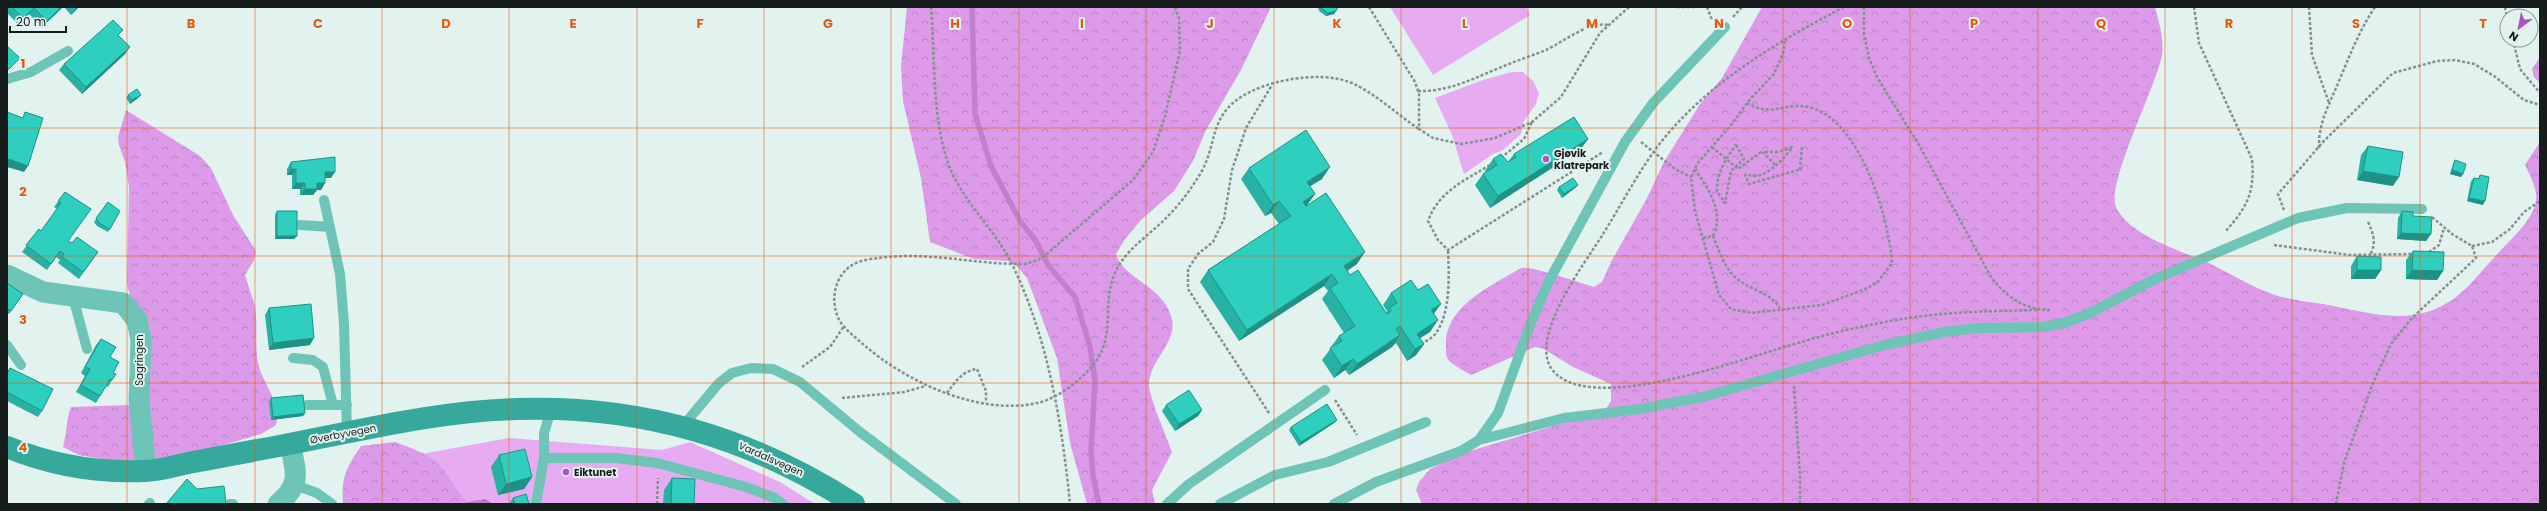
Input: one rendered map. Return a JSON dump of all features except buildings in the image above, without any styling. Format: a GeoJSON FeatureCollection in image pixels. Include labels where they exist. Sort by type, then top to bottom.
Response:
{"type":"FeatureCollection","features":[{"type":"Feature","properties":{"kind":"main road","name":"Øverbyvegen"},"geometry":{"type":"LineString","coordinates":[[7,447],[31,457],[81,469],[146,471],[347,433],[458,415],[517,409],[551,410],[562,408],[626,413],[682,427]]}},
{"type":"Feature","properties":{"kind":"main road","name":"Vardalsvegen"},"geometry":{"type":"LineString","coordinates":[[682,427],[765,454],[793,467],[854,504]]}},
{"type":"Feature","properties":{"kind":"street","name":"Sagringen"},"geometry":{"type":"LineString","coordinates":[[7,275],[43,292],[123,304],[137,320],[141,340],[139,400],[146,471]]}},
{"type":"Feature","properties":{"kind":"street"},"geometry":{"type":"LineString","coordinates":[[278,504],[291,494],[295,485],[296,476],[290,444]]}},
{"type":"Feature","properties":{"kind":"lane"},"geometry":{"type":"LineString","coordinates":[[1479,440],[1498,413],[1532,320],[1549,281],[1628,138],[1653,103],[1724,27]]}},
{"type":"Feature","properties":{"kind":"lane"},"geometry":{"type":"LineString","coordinates":[[7,79],[31,72],[68,51]]}},
{"type":"Feature","properties":{"kind":"lane"},"geometry":{"type":"LineString","coordinates":[[324,200],[340,274],[344,324],[347,433]]}},
{"type":"Feature","properties":{"kind":"lane"},"geometry":{"type":"LineString","coordinates":[[1334,504],[1376,482],[1461,451],[1479,440],[1564,418],[1640,409],[1703,397],[1881,346],[1944,332],[1980,328],[2044,327],[2067,322],[2090,313],[2157,278],[2250,237],[2298,218],[2356,208],[2422,209]]}},
{"type":"Feature","properties":{"kind":"lane"},"geometry":{"type":"LineString","coordinates":[[300,226],[330,227]]}},
{"type":"Feature","properties":{"kind":"lane"},"geometry":{"type":"LineString","coordinates":[[73,297],[87,349]]}},
{"type":"Feature","properties":{"kind":"lane"},"geometry":{"type":"LineString","coordinates":[[7,345],[21,365]]}},
{"type":"Feature","properties":{"kind":"lane"},"geometry":{"type":"LineString","coordinates":[[293,358],[313,360],[323,367],[333,405]]}},
{"type":"Feature","properties":{"kind":"lane"},"geometry":{"type":"LineString","coordinates":[[682,427],[719,383],[732,373],[751,368],[773,369],[789,376],[821,399],[956,504]]}},
{"type":"Feature","properties":{"kind":"lane"},"geometry":{"type":"LineString","coordinates":[[1167,504],[1189,484],[1325,390]]}},
{"type":"Feature","properties":{"kind":"lane"},"geometry":{"type":"LineString","coordinates":[[307,406],[347,405]]}},
{"type":"Feature","properties":{"kind":"lane"},"geometry":{"type":"LineString","coordinates":[[536,504],[544,458],[544,433],[551,410]]}},
{"type":"Feature","properties":{"kind":"lane"},"geometry":{"type":"LineString","coordinates":[[1220,504],[1275,475],[1328,462],[1426,422]]}},
{"type":"Feature","properties":{"kind":"lane"},"geometry":{"type":"LineString","coordinates":[[544,458],[616,458],[657,463],[746,487],[775,498],[783,504]]}},
{"type":"Feature","properties":{"kind":"lane"},"geometry":{"type":"LineString","coordinates":[[295,485],[317,493],[332,504]]}},
{"type":"Feature","properties":{"kind":"path"},"geometry":{"type":"LineString","coordinates":[[931,7],[938,125],[946,158],[963,192],[989,227],[1012,264],[1033,319],[1055,395],[1064,440],[1070,504]]}},
{"type":"Feature","properties":{"kind":"path"},"geometry":{"type":"LineString","coordinates":[[1175,7],[1179,19],[1180,51],[1159,135],[1145,166],[1133,180],[1042,258],[1026,264],[916,256],[893,256],[853,264],[840,276],[833,295],[835,307],[844,326],[873,352],[927,386],[947,393],[1004,407],[1040,403],[1055,395],[1081,377],[1104,350],[1107,336],[1110,291],[1114,275],[1136,245],[1168,216],[1192,187],[1207,161],[1215,126],[1226,110],[1241,95],[1272,85],[1308,78],[1338,79],[1354,84],[1433,138],[1461,144],[1495,138],[1532,122],[1561,98],[1600,33],[1629,7]]}},
{"type":"Feature","properties":{"kind":"path"},"geometry":{"type":"LineString","coordinates":[[1369,7],[1407,68],[1418,91],[1419,129]]}},
{"type":"Feature","properties":{"kind":"path"},"geometry":{"type":"LineString","coordinates":[[1677,7],[1694,7]]}},
{"type":"Feature","properties":{"kind":"path"},"geometry":{"type":"LineString","coordinates":[[1844,7],[1719,83],[1681,118],[1653,153],[1563,299],[1550,328],[1546,345],[1546,356],[1551,368],[1561,379],[1570,384],[1604,387],[1684,378],[1815,338],[1887,321],[1969,312],[2053,310]]}},
{"type":"Feature","properties":{"kind":"path"},"geometry":{"type":"LineString","coordinates":[[1864,7],[1864,34],[1869,58],[1877,77],[1919,145],[1991,277],[2001,290],[2016,301],[2038,310]]}},
{"type":"Feature","properties":{"kind":"path"},"geometry":{"type":"LineString","coordinates":[[2194,7],[2195,24],[2199,43],[2252,159],[2253,175],[2251,193],[2244,210],[2219,237]]}},
{"type":"Feature","properties":{"kind":"path"},"geometry":{"type":"LineString","coordinates":[[2309,7],[2312,55],[2329,103]]}},
{"type":"Feature","properties":{"kind":"path"},"geometry":{"type":"LineString","coordinates":[[2319,148],[2318,134],[2329,103],[2357,35],[2375,7]]}},
{"type":"Feature","properties":{"kind":"path"},"geometry":{"type":"LineString","coordinates":[[1418,91],[1432,92],[1452,88],[1546,50],[1601,24],[1608,26]]}},
{"type":"Feature","properties":{"kind":"path"},"geometry":{"type":"LineString","coordinates":[[1747,103],[1758,110],[1766,111],[1795,105],[1810,107],[1824,114],[1838,126],[1859,153],[1871,177],[1890,240],[1892,263],[1877,283],[1863,290],[1822,305],[1780,308],[1751,313],[1731,309],[1719,295],[1695,211],[1691,177],[1695,169],[1747,103],[1774,74],[1783,54],[1786,41]]}},
{"type":"Feature","properties":{"kind":"path"},"geometry":{"type":"LineString","coordinates":[[2515,48],[2520,69],[2540,93]]}},
{"type":"Feature","properties":{"kind":"path"},"geometry":{"type":"LineString","coordinates":[[2288,222],[2278,194],[2319,148],[2380,84],[2393,73],[2436,61],[2455,60],[2474,64],[2499,79],[2524,100],[2540,106]]}},
{"type":"Feature","properties":{"kind":"path"},"geometry":{"type":"LineString","coordinates":[[1272,85],[1246,128],[1232,170],[1224,219],[1212,242],[1198,254],[1188,269],[1188,288],[1255,394],[1276,423]]}},
{"type":"Feature","properties":{"kind":"path"},"geometry":{"type":"LineString","coordinates":[[1497,161],[1524,139],[1532,122]]}},
{"type":"Feature","properties":{"kind":"path"},"geometry":{"type":"LineString","coordinates":[[1448,250],[1595,155],[1628,138],[1653,153],[1675,169],[1691,177]]}},
{"type":"Feature","properties":{"kind":"path"},"geometry":{"type":"LineString","coordinates":[[1736,145],[1744,159],[1735,166],[1728,180],[1725,203],[1719,197],[1717,185],[1720,170],[1726,158],[1736,145]]}},
{"type":"Feature","properties":{"kind":"path"},"geometry":{"type":"LineString","coordinates":[[1712,147],[1738,169],[1762,151],[1779,152],[1792,147],[1786,158],[1760,175],[1745,175],[1749,184],[1801,170],[1802,147]]}},
{"type":"Feature","properties":{"kind":"path"},"geometry":{"type":"LineString","coordinates":[[1765,152],[1775,165]]}},
{"type":"Feature","properties":{"kind":"path"},"geometry":{"type":"LineString","coordinates":[[1417,346],[1436,334],[1441,322],[1450,282],[1448,250],[1438,240],[1428,221],[1432,210],[1440,198],[1491,164]]}},
{"type":"Feature","properties":{"kind":"path"},"geometry":{"type":"LineString","coordinates":[[1695,169],[1714,197],[1718,222],[1713,236],[1728,271],[1736,278],[1769,296],[1780,308]]}},
{"type":"Feature","properties":{"kind":"path"},"geometry":{"type":"LineString","coordinates":[[2472,246],[2492,242],[2510,229],[2524,212],[2540,201]]}},
{"type":"Feature","properties":{"kind":"path"},"geometry":{"type":"LineString","coordinates":[[2356,208],[2368,220],[2374,235],[2373,250],[2370,255]]}},
{"type":"Feature","properties":{"kind":"path"},"geometry":{"type":"LineString","coordinates":[[2336,504],[2344,463],[2373,383],[2391,344],[2412,318],[2476,258],[2472,246],[2444,228],[2422,209]]}},
{"type":"Feature","properties":{"kind":"path"},"geometry":{"type":"LineString","coordinates":[[2424,253],[2430,252],[2439,245],[2444,228]]}},
{"type":"Feature","properties":{"kind":"path"},"geometry":{"type":"LineString","coordinates":[[1703,238],[1713,236]]}},
{"type":"Feature","properties":{"kind":"path"},"geometry":{"type":"LineString","coordinates":[[2250,237],[2281,247],[2350,255],[2419,253]]}},
{"type":"Feature","properties":{"kind":"path"},"geometry":{"type":"LineString","coordinates":[[789,376],[830,347],[844,326]]}},
{"type":"Feature","properties":{"kind":"path"},"geometry":{"type":"LineString","coordinates":[[947,393],[958,378],[969,370],[977,369],[986,391],[986,403]]}},
{"type":"Feature","properties":{"kind":"path"},"geometry":{"type":"LineString","coordinates":[[1791,371],[1796,397],[1800,504]]}},
{"type":"Feature","properties":{"kind":"path"},"geometry":{"type":"LineString","coordinates":[[821,399],[904,392],[927,386]]}},
{"type":"Feature","properties":{"kind":"path"},"geometry":{"type":"LineString","coordinates":[[1325,390],[1331,394],[1349,420],[1363,448]]}},
{"type":"Feature","properties":{"kind":"path"},"geometry":{"type":"LineString","coordinates":[[657,463],[657,504]]}},
{"type":"Feature","properties":{"kind":"shaded area"},"geometry":{"type":"Polygon","coordinates":[[[1390,7],[1526,7],[1530,15],[1433,75],[1390,7]]]}},
{"type":"Feature","properties":{"kind":"shaded area"},"geometry":{"type":"Polygon","coordinates":[[[1512,72],[1523,72],[1533,81],[1539,93],[1536,104],[1524,121],[1521,134],[1503,150],[1493,154],[1464,174],[1452,135],[1435,98],[1483,80],[1512,72]]]}},
{"type":"Feature","properties":{"kind":"shaded area","name":"Eiktunet"},"geometry":{"type":"Polygon","coordinates":[[[509,438],[662,450],[690,442],[780,482],[815,504],[376,504],[372,463],[509,438]]]}},
{"type":"Feature","properties":{"kind":"green space"},"geometry":{"type":"Polygon","coordinates":[[[907,7],[1271,7],[1241,70],[1206,130],[1193,161],[1174,191],[1141,220],[1125,239],[1116,254],[1120,263],[1126,270],[1160,297],[1166,305],[1173,325],[1168,343],[1153,368],[1149,386],[1155,409],[1172,452],[1152,490],[1155,504],[1087,504],[1070,443],[1057,358],[1027,278],[1016,265],[1008,261],[974,259],[930,242],[921,178],[903,101],[901,66],[907,7]]]}},
{"type":"Feature","properties":{"kind":"green space"},"geometry":{"type":"Polygon","coordinates":[[[1762,7],[2155,7],[2162,37],[2162,55],[2158,70],[2118,178],[2115,195],[2116,207],[2123,218],[2133,227],[2158,242],[2211,264],[2252,286],[2269,293],[2289,299],[2363,312],[2390,316],[2417,314],[2442,306],[2461,293],[2519,231],[2534,209],[2536,193],[2533,182],[2525,165],[2540,142],[2540,504],[1422,504],[1416,490],[1419,482],[1430,469],[1460,454],[1560,424],[1602,415],[1611,401],[1611,384],[1573,367],[1544,349],[1535,347],[1471,375],[1452,364],[1447,358],[1446,344],[1448,330],[1462,307],[1485,289],[1521,268],[1545,272],[1594,287],[1602,282],[1611,262],[1646,200],[1664,162],[1700,104],[1722,78],[1762,7]]]}},
{"type":"Feature","properties":{"kind":"green space"},"geometry":{"type":"Polygon","coordinates":[[[2540,57],[2540,83],[2534,77],[2532,69],[2540,57]]]}},
{"type":"Feature","properties":{"kind":"green space"},"geometry":{"type":"Polygon","coordinates":[[[126,110],[200,156],[211,168],[233,215],[256,251],[254,260],[245,275],[255,307],[258,360],[260,369],[277,412],[276,425],[261,434],[172,460],[113,461],[79,455],[63,447],[71,407],[130,405],[138,333],[127,283],[129,187],[125,162],[118,137],[126,110]]]}},
{"type":"Feature","properties":{"kind":"green space"},"geometry":{"type":"Polygon","coordinates":[[[395,442],[420,452],[437,462],[467,502],[466,504],[343,504],[343,487],[346,473],[361,446],[395,442]]]}},
{"type":"Feature","properties":{"kind":"water"},"geometry":{"type":"Polygon","coordinates":[[[485,499],[493,504],[466,504],[467,502],[485,499]]]}},
{"type":"Feature","properties":{"kind":"waterway"},"geometry":{"type":"LineString","coordinates":[[972,7],[975,114],[991,166],[1020,221],[1036,241],[1048,265],[1075,297],[1090,347],[1095,381],[1091,450],[1093,476],[1099,504]]}},
{"type":"Feature","properties":{"kind":"place","name":"Gjøvik Klatrepark"},"geometry":{"type":"Point","coordinates":[1546,159]}},
{"type":"Feature","properties":{"kind":"place","name":"Eiktunet"},"geometry":{"type":"Point","coordinates":[566,472]}}]}
